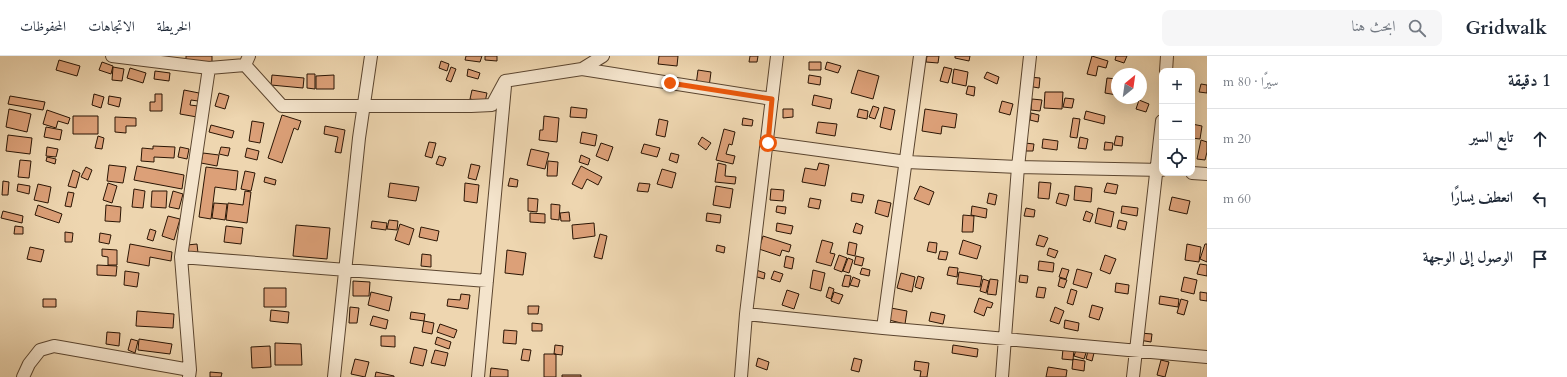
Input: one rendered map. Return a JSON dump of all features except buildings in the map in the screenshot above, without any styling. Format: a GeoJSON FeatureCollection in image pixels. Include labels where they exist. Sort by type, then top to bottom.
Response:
{"type":"FeatureCollection","features":[{"type":"Feature","properties":{"kind":"street"},"geometry":{"type":"LineString","coordinates":[[112,56],[209,68],[247,61],[282,106],[364,107],[492,105],[505,81]]}},
{"type":"Feature","properties":{"kind":"street"},"geometry":{"type":"LineString","coordinates":[[334,377],[345,270],[371,56]]}},
{"type":"Feature","properties":{"kind":"street"},"geometry":{"type":"LineString","coordinates":[[582,69],[603,56]]}},
{"type":"Feature","properties":{"kind":"street"},"geometry":{"type":"LineString","coordinates":[[741,377],[746,314],[768,143],[777,56]]}},
{"type":"Feature","properties":{"kind":"street"},"geometry":{"type":"LineString","coordinates":[[882,328],[907,162],[920,56]]}},
{"type":"Feature","properties":{"kind":"street"},"geometry":{"type":"LineString","coordinates":[[1002,377],[1018,167],[1030,56]]}},
{"type":"Feature","properties":{"kind":"street"},"geometry":{"type":"LineString","coordinates":[[1166,68],[1168,56]]}},
{"type":"Feature","properties":{"kind":"street"},"geometry":{"type":"LineString","coordinates":[[23,377],[29,364],[40,350],[54,346],[189,373],[181,256],[209,68]]}},
{"type":"Feature","properties":{"kind":"street"},"geometry":{"type":"LineString","coordinates":[[505,81],[582,69],[772,99]]}},
{"type":"Feature","properties":{"kind":"street"},"geometry":{"type":"LineString","coordinates":[[478,377],[505,81]]}},
{"type":"Feature","properties":{"kind":"street"},"geometry":{"type":"LineString","coordinates":[[768,143],[907,162],[1018,167],[1159,170],[1135,351],[1133,377]]}},
{"type":"Feature","properties":{"kind":"street"},"geometry":{"type":"LineString","coordinates":[[1195,173],[1207,174]]}},
{"type":"Feature","properties":{"kind":"street"},"geometry":{"type":"LineString","coordinates":[[181,256],[487,281]]}},
{"type":"Feature","properties":{"kind":"street"},"geometry":{"type":"LineString","coordinates":[[746,314],[1207,358]]}},
{"type":"Feature","properties":{"kind":"route"},"geometry":{"type":"LineString","coordinates":[[670,83],[772,99],[768,143]]}}]}
